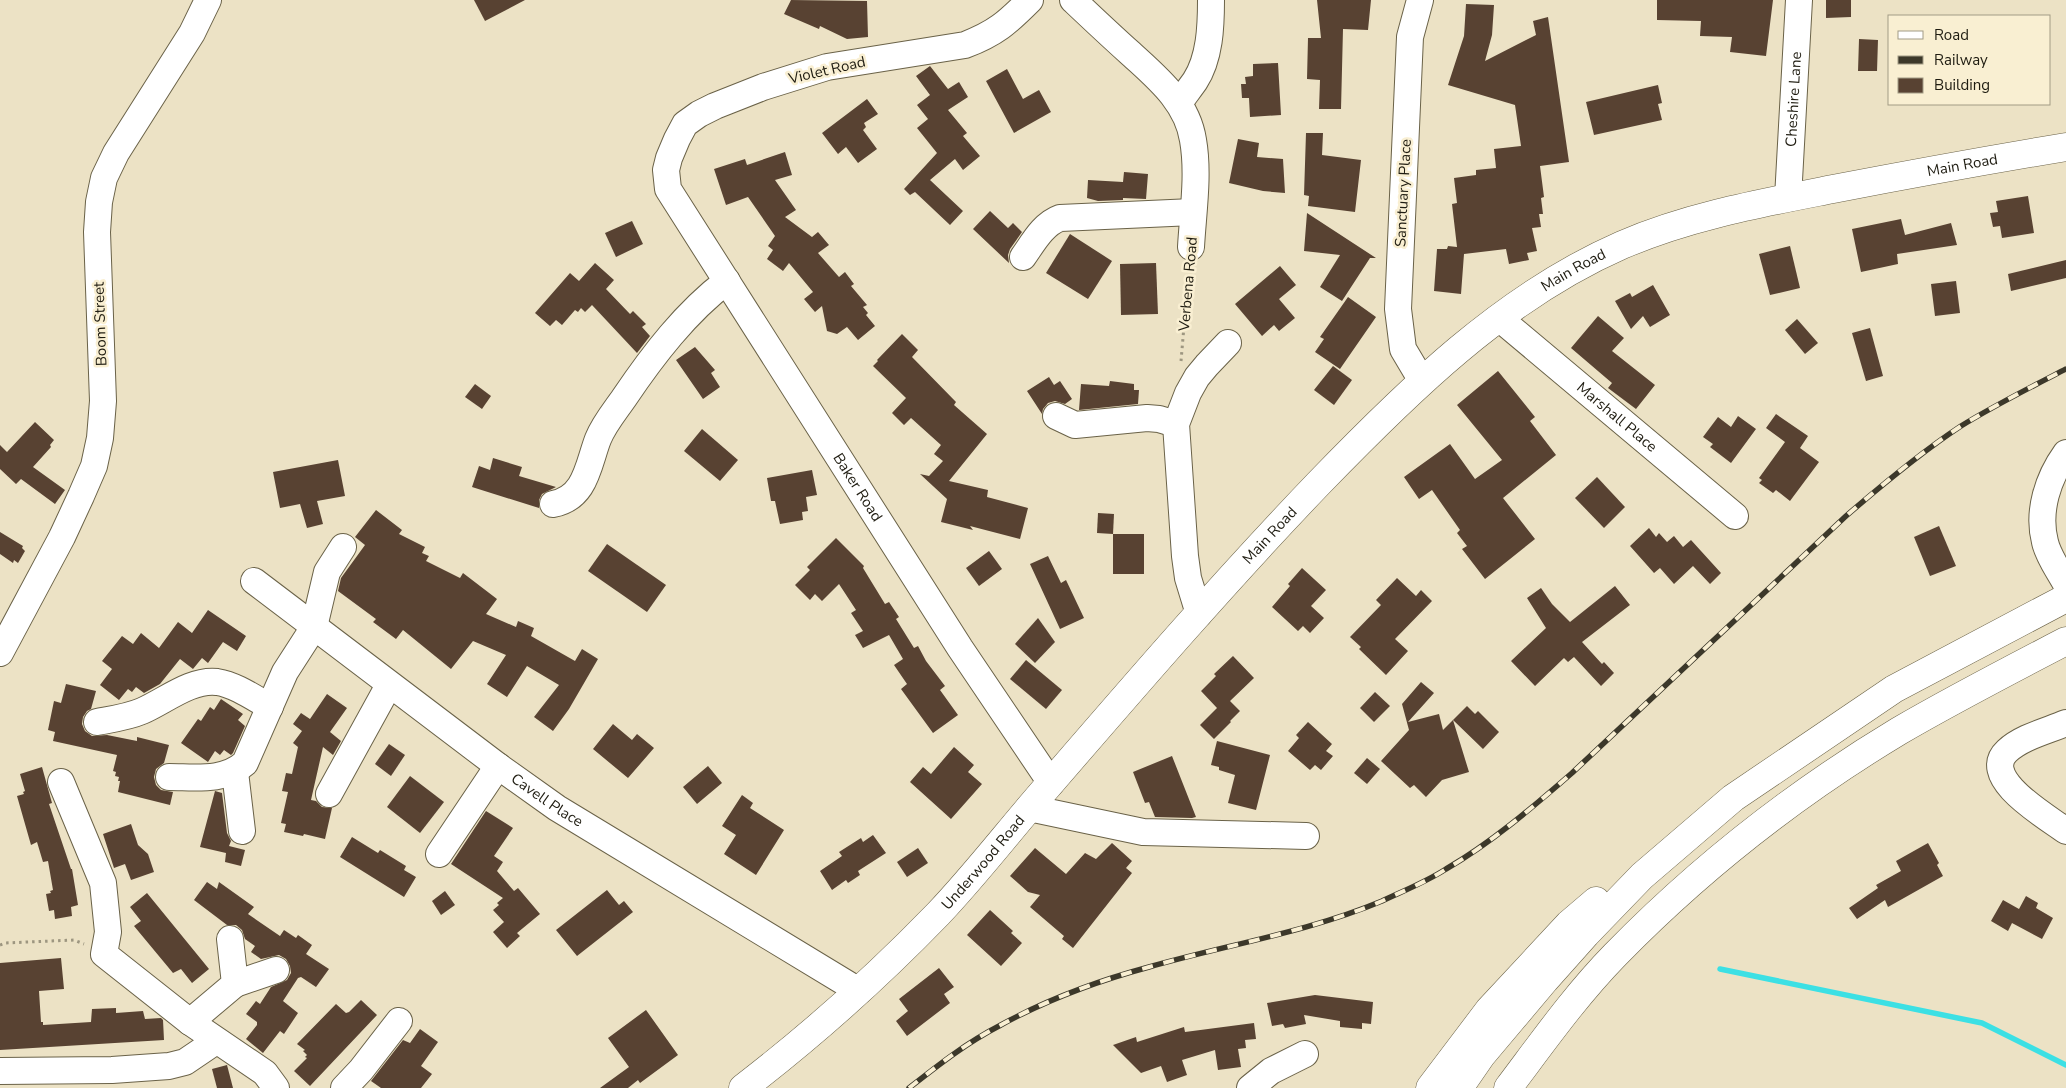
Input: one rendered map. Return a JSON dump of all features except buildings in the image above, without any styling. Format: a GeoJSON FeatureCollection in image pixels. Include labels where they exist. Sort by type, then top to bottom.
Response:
{"type":"FeatureCollection","features":[{"type":"Feature","properties":{"kind":"main road","name":"Main Road"},"geometry":{"type":"LineString","coordinates":[[1199,614],[1265,539],[1357,444],[1422,381],[1499,318],[1578,266],[1622,245],[1707,217],[1788,198],[2066,147]]}},
{"type":"Feature","properties":{"kind":"main road"},"geometry":{"type":"LineString","coordinates":[[1459,1088],[1481,1056],[1545,980],[1636,883],[1671,850],[1733,798],[1894,689],[2066,598]]}},
{"type":"Feature","properties":{"kind":"main road","name":"Underwood Road"},"geometry":{"type":"LineString","coordinates":[[743,1088],[803,1042],[859,991],[941,910],[1199,614]]}},
{"type":"Feature","properties":{"kind":"main road"},"geometry":{"type":"LineString","coordinates":[[1508,1088],[1572,1003],[1614,956],[1664,907],[1731,849],[1807,792],[1899,732],[1994,678],[2066,641]]}},
{"type":"Feature","properties":{"kind":"main road"},"geometry":{"type":"LineString","coordinates":[[1430,1088],[1484,1016],[1569,924],[1621,882],[1671,850]]}},
{"type":"Feature","properties":{"kind":"main road"},"geometry":{"type":"LineString","coordinates":[[1522,1088],[1572,1003]]}},
{"type":"Feature","properties":{"kind":"street","name":"Boom Street"},"geometry":{"type":"LineString","coordinates":[[0,653],[62,537],[94,466],[103,401],[97,232],[99,202],[104,178],[116,153],[167,76],[192,33],[208,0]]}},
{"type":"Feature","properties":{"kind":"street","name":"Violet Road"},"geometry":{"type":"LineString","coordinates":[[668,189],[666,170],[669,158],[685,124],[699,114],[763,87],[827,68],[965,45],[986,37],[1005,25],[1030,0]]}},
{"type":"Feature","properties":{"kind":"street","name":"Verbena Road"},"geometry":{"type":"LineString","coordinates":[[1073,0],[1164,85],[1179,103],[1188,121],[1193,140],[1195,166],[1191,247]]}},
{"type":"Feature","properties":{"kind":"street"},"geometry":{"type":"LineString","coordinates":[[1179,103],[1196,79],[1203,61],[1210,29],[1211,0]]}},
{"type":"Feature","properties":{"kind":"street","name":"Sanctuary Place"},"geometry":{"type":"LineString","coordinates":[[1420,0],[1410,36],[1398,309],[1404,349],[1422,381]]}},
{"type":"Feature","properties":{"kind":"street","name":"Cheshire Lane"},"geometry":{"type":"LineString","coordinates":[[1788,198],[1799,0]]}},
{"type":"Feature","properties":{"kind":"street","name":"Baker Road"},"geometry":{"type":"LineString","coordinates":[[668,189],[960,648],[1051,783]]}},
{"type":"Feature","properties":{"kind":"street"},"geometry":{"type":"LineString","coordinates":[[1023,257],[1051,221],[1060,218],[1193,212]]}},
{"type":"Feature","properties":{"kind":"street"},"geometry":{"type":"LineString","coordinates":[[553,504],[564,502],[579,488],[586,476],[604,427],[636,380],[679,326],[705,298],[727,281]]}},
{"type":"Feature","properties":{"kind":"street","name":"Marshall Place"},"geometry":{"type":"LineString","coordinates":[[1499,318],[1735,516]]}},
{"type":"Feature","properties":{"kind":"street"},"geometry":{"type":"LineString","coordinates":[[1199,614],[1188,578],[1185,556],[1176,424],[1188,393],[1197,377],[1206,364],[1228,343]]}},
{"type":"Feature","properties":{"kind":"street"},"geometry":{"type":"LineString","coordinates":[[1056,416],[1075,425],[1147,418],[1159,418],[1176,424]]}},
{"type":"Feature","properties":{"kind":"street"},"geometry":{"type":"LineString","coordinates":[[2066,453],[2050,482],[2043,505],[2042,523],[2045,543],[2066,584]]}},
{"type":"Feature","properties":{"kind":"street"},"geometry":{"type":"LineString","coordinates":[[169,777],[225,776],[235,772],[245,763],[293,656],[314,627],[327,572],[343,546]]}},
{"type":"Feature","properties":{"kind":"street","name":"Cavell Place"},"geometry":{"type":"LineString","coordinates":[[254,581],[389,685],[557,808],[859,991]]}},
{"type":"Feature","properties":{"kind":"street"},"geometry":{"type":"LineString","coordinates":[[97,722],[126,717],[164,701],[192,686],[205,682],[229,685],[270,707]]}},
{"type":"Feature","properties":{"kind":"street"},"geometry":{"type":"LineString","coordinates":[[329,794],[389,685]]}},
{"type":"Feature","properties":{"kind":"street"},"geometry":{"type":"LineString","coordinates":[[2066,723],[2020,742],[2005,752],[2001,764],[2002,777],[2011,790],[2066,831]]}},
{"type":"Feature","properties":{"kind":"street"},"geometry":{"type":"LineString","coordinates":[[439,854],[498,766]]}},
{"type":"Feature","properties":{"kind":"street"},"geometry":{"type":"LineString","coordinates":[[235,772],[242,831]]}},
{"type":"Feature","properties":{"kind":"street"},"geometry":{"type":"LineString","coordinates":[[61,782],[103,883],[108,932],[104,954],[190,1022],[265,1073],[276,1088]]}},
{"type":"Feature","properties":{"kind":"street"},"geometry":{"type":"LineString","coordinates":[[1029,808],[1144,832],[1306,836]]}},
{"type":"Feature","properties":{"kind":"street"},"geometry":{"type":"LineString","coordinates":[[230,939],[236,984]]}},
{"type":"Feature","properties":{"kind":"street"},"geometry":{"type":"LineString","coordinates":[[190,1022],[236,984],[276,970]]}},
{"type":"Feature","properties":{"kind":"street"},"geometry":{"type":"LineString","coordinates":[[344,1088],[361,1070],[399,1020]]}},
{"type":"Feature","properties":{"kind":"street"},"geometry":{"type":"LineString","coordinates":[[0,1071],[112,1070],[169,1066],[191,1058],[216,1041]]}},
{"type":"Feature","properties":{"kind":"street"},"geometry":{"type":"LineString","coordinates":[[1250,1088],[1272,1071],[1305,1054]]}},
{"type":"Feature","properties":{"kind":"path","name":"Verbena Road"},"geometry":{"type":"LineString","coordinates":[[1181,365],[1191,247]]}},
{"type":"Feature","properties":{"kind":"path"},"geometry":{"type":"LineString","coordinates":[[0,945],[74,940],[104,954]]}},
{"type":"Feature","properties":{"kind":"waterway"},"geometry":{"type":"LineString","coordinates":[[1720,969],[1982,1023],[2066,1065]]}},
{"type":"Feature","properties":{"kind":"railway"},"geometry":{"type":"LineString","coordinates":[[909,1088],[963,1047],[1017,1017],[1053,1000],[1130,972],[1296,930],[1354,912],[1422,882],[1463,859],[1511,824],[1572,773],[1846,516],[1888,481],[1961,426],[2000,403],[2066,369]]}}]}
